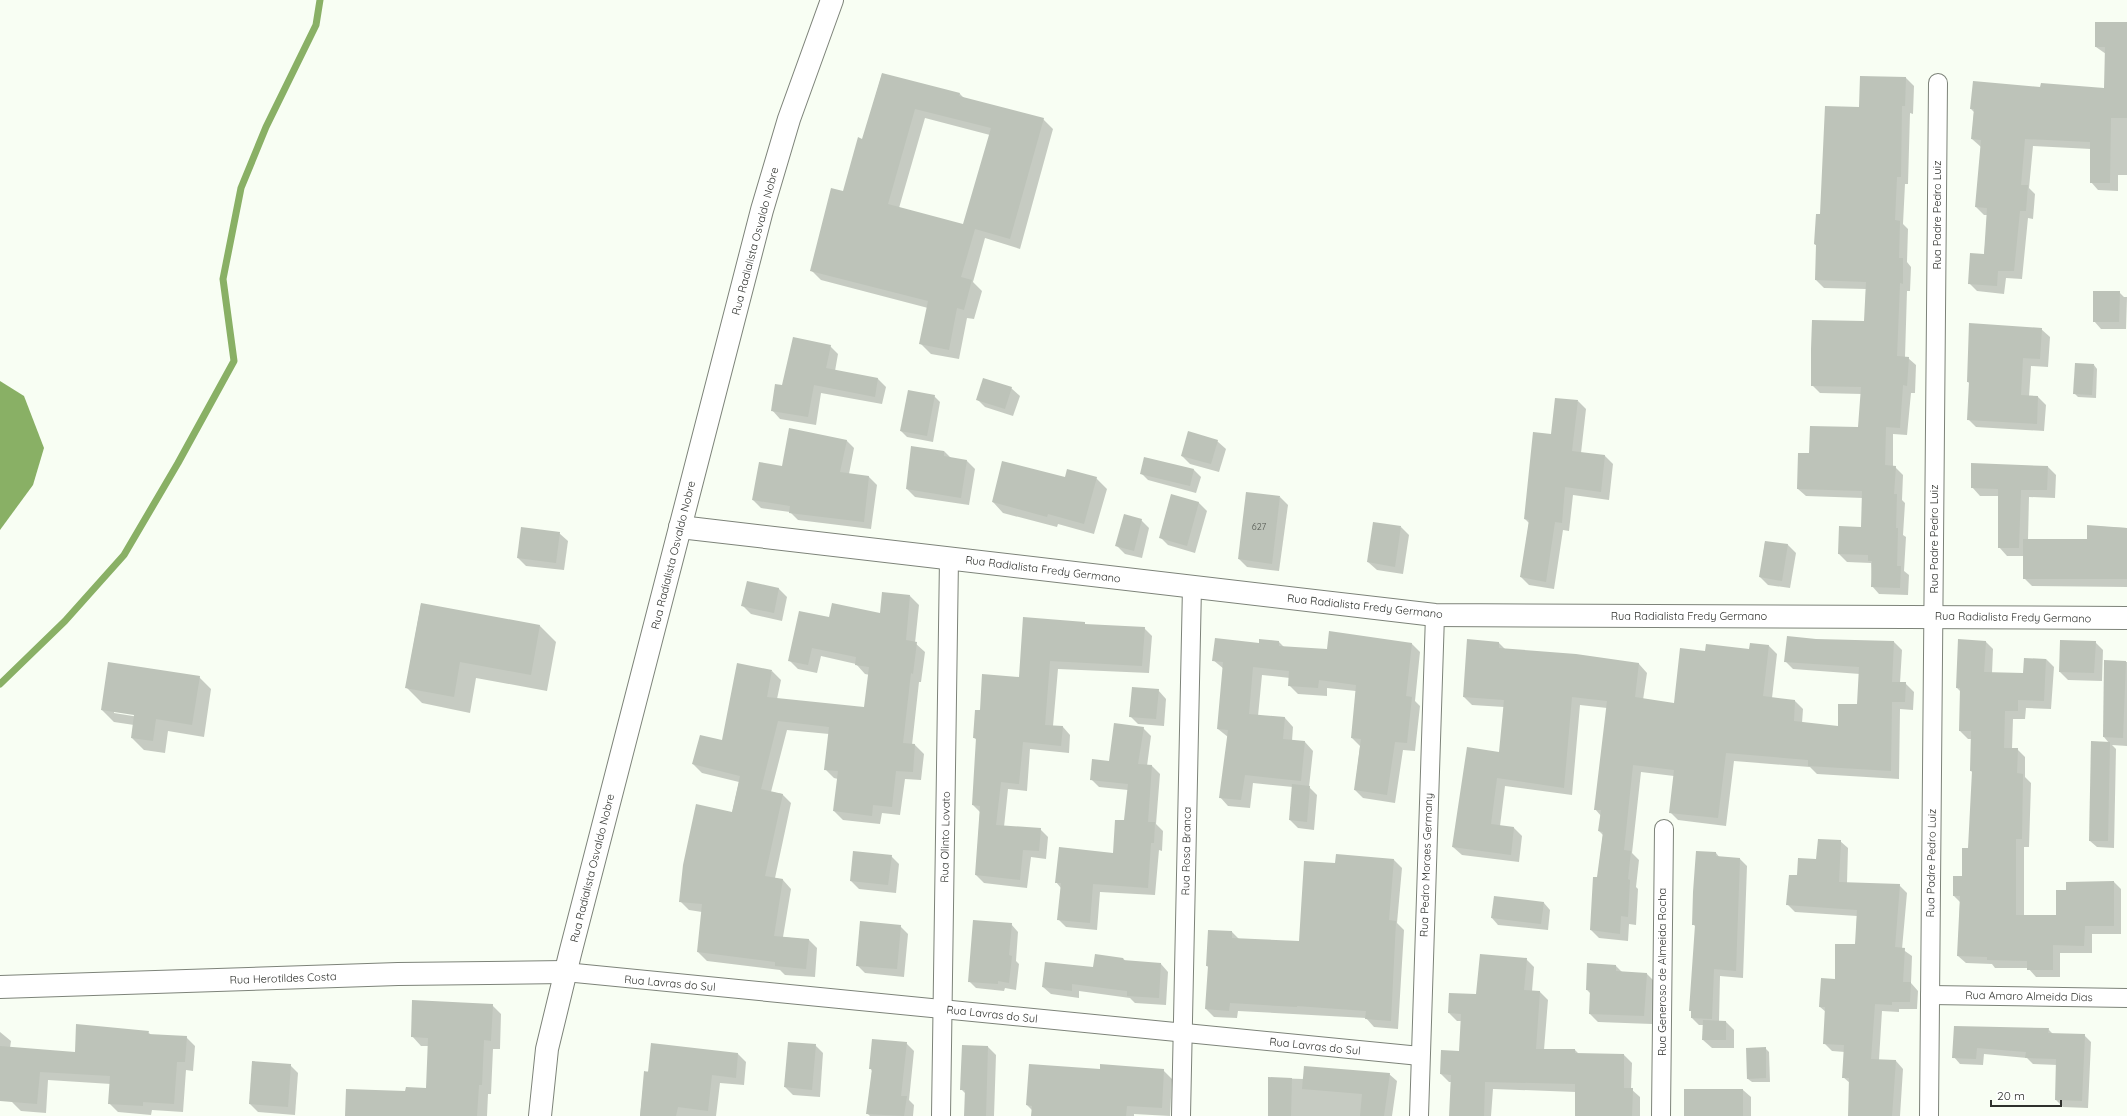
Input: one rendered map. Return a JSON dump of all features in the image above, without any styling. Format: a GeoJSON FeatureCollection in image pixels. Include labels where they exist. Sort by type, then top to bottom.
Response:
{"type":"FeatureCollection","features":[{"type":"Feature","properties":{"kind":"street","name":"Rua Radialista Osvaldo Nobre"},"geometry":{"type":"LineString","coordinates":[[540,1116],[547,1049],[565,972],[762,210],[789,119],[832,0]]}},
{"type":"Feature","properties":{"kind":"street","name":"Rua Padre Pedro Luiz"},"geometry":{"type":"LineString","coordinates":[[1929,1116],[1938,82]]}},
{"type":"Feature","properties":{"kind":"street","name":"Rua Radialista Fredy Germano"},"geometry":{"type":"LineString","coordinates":[[680,527],[1435,615],[2127,618]]}},
{"type":"Feature","properties":{"kind":"street","name":"Rua Olinto Lovato"},"geometry":{"type":"LineString","coordinates":[[940,1116],[949,558]]}},
{"type":"Feature","properties":{"kind":"street","name":"Rua Rosa Branca"},"geometry":{"type":"LineString","coordinates":[[1181,1116],[1192,586]]}},
{"type":"Feature","properties":{"kind":"street","name":"Rua Pedro Moraes Germany"},"geometry":{"type":"LineString","coordinates":[[1419,1116],[1435,615]]}},
{"type":"Feature","properties":{"kind":"street","name":"Rua Generoso de Almeida Rocha"},"geometry":{"type":"LineString","coordinates":[[1661,1116],[1664,828]]}},
{"type":"Feature","properties":{"kind":"street","name":"Rua Herotildes Costa"},"geometry":{"type":"LineString","coordinates":[[0,987],[398,974],[565,972]]}},
{"type":"Feature","properties":{"kind":"street","name":"Rua Lavras do Sul"},"geometry":{"type":"LineString","coordinates":[[565,972],[1420,1056]]}},
{"type":"Feature","properties":{"kind":"street","name":"Rua Amaro Almeida Dias"},"geometry":{"type":"LineString","coordinates":[[1930,995],[2127,998]]}},
{"type":"Feature","properties":{"kind":"shaded area"},"geometry":{"type":"Polygon","coordinates":[[[0,381],[24,396],[44,448],[33,485],[0,530],[0,381]]]}},
{"type":"Feature","properties":{"kind":"building"},"geometry":{"type":"Polygon","coordinates":[[[2095,22],[2127,22],[2127,118],[2111,118],[2110,183],[2090,183],[2090,142],[2025,139],[2021,185],[2028,185],[2026,211],[2020,211],[2014,271],[1998,271],[1997,286],[1968,284],[1970,253],[1984,254],[1987,208],[1975,207],[1981,140],[1971,139],[1974,109],[1970,109],[1973,81],[2040,87],[2041,83],[2104,88],[2105,47],[2095,47],[2095,22]]]}},
{"type":"Feature","properties":{"kind":"building"},"geometry":{"type":"Polygon","coordinates":[[[882,73],[960,93],[959,96],[1044,118],[1010,239],[975,229],[961,277],[972,280],[964,310],[957,308],[949,350],[919,344],[928,301],[810,271],[831,188],[843,191],[858,137],[862,139],[882,73]],[[915,109],[888,204],[963,224],[991,128],[915,109]]]}},
{"type":"Feature","properties":{"kind":"building"},"geometry":{"type":"Polygon","coordinates":[[[1860,76],[1906,77],[1905,106],[1902,106],[1901,177],[1897,177],[1895,220],[1900,221],[1899,258],[1903,258],[1903,284],[1900,283],[1897,356],[1909,357],[1907,386],[1903,385],[1900,428],[1886,427],[1885,465],[1896,466],[1894,494],[1897,494],[1897,566],[1901,566],[1900,588],[1871,587],[1872,561],[1868,561],[1868,555],[1838,554],[1839,526],[1861,527],[1862,491],[1797,489],[1798,453],[1809,453],[1810,426],[1858,427],[1861,387],[1811,386],[1811,349],[1812,320],[1864,321],[1866,282],[1815,280],[1816,245],[1814,244],[1816,214],[1820,214],[1825,106],[1859,107],[1860,76]]]}},
{"type":"Feature","properties":{"kind":"building"},"geometry":{"type":"Polygon","coordinates":[[[2093,291],[2120,291],[2119,322],[2093,322],[2093,291]]]}},
{"type":"Feature","properties":{"kind":"building"},"geometry":{"type":"Polygon","coordinates":[[[1969,323],[2042,328],[2040,359],[2023,358],[2021,395],[2038,396],[2037,424],[1967,420],[1969,382],[1967,382],[1969,323]]]}},
{"type":"Feature","properties":{"kind":"building"},"geometry":{"type":"Polygon","coordinates":[[[793,337],[831,345],[826,368],[878,378],[875,397],[814,385],[808,417],[771,411],[775,384],[782,385],[793,337]]]}},
{"type":"Feature","properties":{"kind":"building"},"geometry":{"type":"Polygon","coordinates":[[[2075,363],[2094,364],[2092,395],[2073,394],[2075,363]]]}},
{"type":"Feature","properties":{"kind":"building"},"geometry":{"type":"Polygon","coordinates":[[[983,378],[1012,387],[1005,409],[976,400],[983,378]]]}},
{"type":"Feature","properties":{"kind":"building"},"geometry":{"type":"Polygon","coordinates":[[[908,390],[935,395],[927,436],[900,431],[908,390]]]}},
{"type":"Feature","properties":{"kind":"building"},"geometry":{"type":"Polygon","coordinates":[[[1555,398],[1578,400],[1572,451],[1605,455],[1601,492],[1565,487],[1562,523],[1555,522],[1546,582],[1520,577],[1529,520],[1524,519],[1533,432],[1551,434],[1555,398]]]}},
{"type":"Feature","properties":{"kind":"building"},"geometry":{"type":"Polygon","coordinates":[[[789,428],[847,440],[840,472],[869,476],[864,522],[789,513],[790,506],[752,500],[759,462],[782,466],[789,428]]]}},
{"type":"Feature","properties":{"kind":"building"},"geometry":{"type":"Polygon","coordinates":[[[1188,431],[1218,440],[1211,464],[1181,456],[1188,431]]]}},
{"type":"Feature","properties":{"kind":"building"},"geometry":{"type":"Polygon","coordinates":[[[911,446],[944,451],[944,456],[967,460],[961,498],[906,489],[911,446]]]}},
{"type":"Feature","properties":{"kind":"building"},"geometry":{"type":"Polygon","coordinates":[[[1144,457],[1194,469],[1190,486],[1140,474],[1144,457]]]}},
{"type":"Feature","properties":{"kind":"building"},"geometry":{"type":"Polygon","coordinates":[[[1002,461],[1065,477],[1067,469],[1097,477],[1084,524],[1048,514],[1047,517],[992,502],[1002,461]]]}},
{"type":"Feature","properties":{"kind":"building"},"geometry":{"type":"Polygon","coordinates":[[[1971,463],[2048,466],[2047,490],[2021,490],[2019,548],[1998,548],[1998,489],[1971,488],[1971,463]]]}},
{"type":"Feature","properties":{"kind":"building"},"geometry":{"type":"Polygon","coordinates":[[[1246,492],[1280,496],[1272,564],[1238,559],[1246,492]]]}},
{"type":"Feature","properties":{"kind":"building"},"geometry":{"type":"Polygon","coordinates":[[[1171,494],[1199,502],[1187,546],[1159,538],[1171,494]]]}},
{"type":"Feature","properties":{"kind":"building"},"geometry":{"type":"Polygon","coordinates":[[[1124,514],[1142,519],[1134,551],[1115,546],[1124,514]]]}},
{"type":"Feature","properties":{"kind":"building"},"geometry":{"type":"Polygon","coordinates":[[[1373,522],[1401,526],[1395,567],[1367,562],[1373,522]]]}},
{"type":"Feature","properties":{"kind":"building"},"geometry":{"type":"Polygon","coordinates":[[[2087,525],[2127,528],[2127,579],[2023,579],[2023,539],[2087,539],[2087,525]]]}},
{"type":"Feature","properties":{"kind":"building"},"geometry":{"type":"Polygon","coordinates":[[[521,527],[560,532],[556,563],[517,558],[521,527]]]}},
{"type":"Feature","properties":{"kind":"building"},"geometry":{"type":"Polygon","coordinates":[[[1765,541],[1788,544],[1782,581],[1759,577],[1765,541]]]}},
{"type":"Feature","properties":{"kind":"building"},"geometry":{"type":"Polygon","coordinates":[[[747,581],[779,588],[774,613],[741,606],[747,581]]]}},
{"type":"Feature","properties":{"kind":"building"},"geometry":{"type":"Polygon","coordinates":[[[882,592],[910,595],[906,640],[917,642],[913,674],[911,673],[903,743],[915,744],[913,772],[896,771],[892,807],[873,805],[872,816],[833,811],[838,771],[824,770],[829,727],[778,721],[761,789],[783,794],[765,876],[783,879],[774,936],[809,939],[806,969],[775,966],[775,962],[697,952],[702,904],[679,902],[683,865],[696,804],[732,812],[740,776],[692,764],[700,735],[722,740],[737,663],[772,670],[767,697],[864,707],[869,667],[855,665],[856,657],[812,648],[808,665],[788,661],[799,611],[829,617],[832,603],[880,613],[882,592]]]}},
{"type":"Feature","properties":{"kind":"building"},"geometry":{"type":"Polygon","coordinates":[[[421,603],[540,625],[531,675],[460,662],[454,697],[405,688],[421,603]]]}},
{"type":"Feature","properties":{"kind":"building"},"geometry":{"type":"Polygon","coordinates":[[[1023,617],[1085,622],[1085,624],[1145,627],[1142,666],[1050,661],[1045,725],[1063,726],[1061,746],[1023,742],[1019,784],[1001,782],[996,825],[1041,828],[1039,851],[1023,850],[1020,880],[975,875],[980,806],[972,805],[976,738],[973,738],[975,710],[980,710],[982,674],[1019,677],[1023,617]]]}},
{"type":"Feature","properties":{"kind":"building"},"geometry":{"type":"Polygon","coordinates":[[[1329,631],[1412,643],[1406,696],[1412,697],[1407,743],[1395,742],[1387,795],[1354,790],[1361,739],[1351,738],[1356,685],[1319,680],[1318,688],[1288,686],[1289,671],[1253,667],[1249,714],[1285,717],[1283,739],[1305,741],[1301,781],[1245,775],[1241,800],[1219,798],[1228,730],[1217,729],[1223,662],[1212,661],[1215,638],[1259,643],[1259,639],[1279,641],[1279,646],[1327,649],[1329,631]]]}},
{"type":"Feature","properties":{"kind":"building"},"geometry":{"type":"Polygon","coordinates":[[[1787,636],[1816,639],[1894,641],[1892,682],[1906,682],[1905,702],[1892,702],[1891,771],[1808,766],[1808,760],[1726,753],[1718,818],[1669,813],[1674,770],[1633,765],[1624,850],[1631,851],[1628,879],[1630,880],[1628,917],[1621,916],[1620,934],[1590,930],[1593,877],[1597,877],[1603,832],[1598,831],[1601,810],[1594,810],[1607,701],[1572,697],[1564,788],[1497,778],[1491,824],[1514,827],[1511,855],[1452,847],[1467,747],[1499,752],[1504,700],[1463,697],[1467,639],[1499,642],[1499,648],[1576,654],[1639,663],[1635,697],[1674,703],[1680,648],[1705,651],[1706,644],[1749,649],[1750,643],[1769,645],[1763,696],[1795,700],[1794,721],[1838,726],[1838,704],[1857,704],[1859,667],[1784,662],[1787,636]]]}},
{"type":"Feature","properties":{"kind":"building"},"geometry":{"type":"Polygon","coordinates":[[[1958,639],[1986,641],[1984,672],[2023,673],[2024,658],[2046,659],[2044,701],[2018,700],[2018,711],[2005,711],[2004,748],[2018,748],[2017,773],[2023,774],[2022,839],[2016,839],[2016,915],[2056,915],[2056,890],[2066,890],[2066,882],[2114,881],[2114,926],[2085,926],[2084,946],[2053,945],[2053,970],[2027,970],[2027,961],[1987,960],[1987,957],[1957,956],[1960,896],[1953,896],[1953,876],[1962,876],[1962,848],[1968,848],[1972,771],[1970,771],[1971,731],[1959,731],[1960,688],[1956,688],[1958,639]]]}},
{"type":"Feature","properties":{"kind":"building"},"geometry":{"type":"Polygon","coordinates":[[[2060,640],[2096,641],[2094,673],[2059,672],[2060,640]]]}},
{"type":"Feature","properties":{"kind":"building"},"geometry":{"type":"Polygon","coordinates":[[[2104,660],[2126,661],[2123,738],[2103,737],[2104,660]]]}},
{"type":"Feature","properties":{"kind":"building"},"geometry":{"type":"Polygon","coordinates":[[[108,662],[200,676],[192,725],[156,719],[153,741],[131,738],[134,715],[101,710],[108,662]]]}},
{"type":"Feature","properties":{"kind":"building"},"geometry":{"type":"Polygon","coordinates":[[[1132,687],[1159,689],[1156,719],[1129,717],[1132,687]]]}},
{"type":"Feature","properties":{"kind":"building"},"geometry":{"type":"Polygon","coordinates":[[[1114,723],[1144,727],[1138,764],[1152,765],[1148,822],[1155,822],[1154,843],[1151,843],[1148,888],[1093,884],[1090,923],[1057,920],[1061,883],[1055,883],[1059,847],[1113,853],[1115,820],[1124,820],[1128,784],[1090,780],[1092,759],[1109,761],[1114,723]]]}},
{"type":"Feature","properties":{"kind":"building"},"geometry":{"type":"Polygon","coordinates":[[[2091,741],[2110,742],[2108,841],[2089,841],[2091,741]]]}},
{"type":"Feature","properties":{"kind":"building"},"geometry":{"type":"Polygon","coordinates":[[[1292,784],[1310,786],[1307,822],[1289,820],[1292,784]]]}},
{"type":"Feature","properties":{"kind":"building"},"geometry":{"type":"Polygon","coordinates":[[[1818,839],[1841,840],[1839,882],[1900,884],[1895,947],[1905,948],[1903,982],[1911,982],[1910,1002],[1892,1002],[1892,1005],[1875,1004],[1871,1059],[1896,1060],[1892,1116],[1848,1116],[1849,1078],[1842,1078],[1844,1045],[1823,1044],[1825,1007],[1819,1007],[1821,978],[1835,979],[1835,944],[1855,944],[1857,910],[1786,905],[1789,875],[1797,875],[1798,858],[1816,859],[1818,839]]]}},
{"type":"Feature","properties":{"kind":"building"},"geometry":{"type":"Polygon","coordinates":[[[853,851],[892,855],[888,885],[850,881],[853,851]]]}},
{"type":"Feature","properties":{"kind":"building"},"geometry":{"type":"Polygon","coordinates":[[[1696,851],[1716,852],[1716,856],[1740,858],[1736,971],[1714,969],[1712,1019],[1691,1018],[1691,1011],[1689,1011],[1695,925],[1692,925],[1696,851]]]}},
{"type":"Feature","properties":{"kind":"building"},"geometry":{"type":"Polygon","coordinates":[[[1336,854],[1394,859],[1389,920],[1396,921],[1391,1021],[1365,1019],[1366,1011],[1297,1006],[1230,1003],[1229,1011],[1205,1009],[1208,966],[1206,966],[1208,930],[1232,931],[1232,938],[1299,941],[1304,861],[1335,863],[1336,854]]]}},
{"type":"Feature","properties":{"kind":"building"},"geometry":{"type":"Polygon","coordinates":[[[1494,896],[1544,902],[1541,924],[1491,918],[1494,896]]]}},
{"type":"Feature","properties":{"kind":"building"},"geometry":{"type":"Polygon","coordinates":[[[973,920],[1012,923],[1009,955],[1012,956],[1009,983],[998,981],[998,984],[968,982],[973,920]]]}},
{"type":"Feature","properties":{"kind":"building"},"geometry":{"type":"Polygon","coordinates":[[[860,921],[901,925],[897,969],[856,966],[860,921]]]}},
{"type":"Feature","properties":{"kind":"building"},"geometry":{"type":"Polygon","coordinates":[[[1095,954],[1123,958],[1123,960],[1161,963],[1159,998],[1127,996],[1127,991],[1072,984],[1072,991],[1042,987],[1045,962],[1093,967],[1095,954]]]}},
{"type":"Feature","properties":{"kind":"building"},"geometry":{"type":"Polygon","coordinates":[[[1480,954],[1527,958],[1524,990],[1540,991],[1536,1049],[1575,1049],[1575,1053],[1624,1054],[1624,1088],[1633,1088],[1632,1116],[1575,1116],[1575,1084],[1485,1082],[1484,1116],[1449,1116],[1451,1075],[1440,1074],[1441,1050],[1459,1051],[1461,1014],[1448,1013],[1449,993],[1476,994],[1480,954]]]}},
{"type":"Feature","properties":{"kind":"building"},"geometry":{"type":"Polygon","coordinates":[[[1587,963],[1616,965],[1616,971],[1647,973],[1644,1016],[1589,1014],[1590,990],[1586,990],[1587,963]]]}},
{"type":"Feature","properties":{"kind":"building"},"geometry":{"type":"Polygon","coordinates":[[[412,1000],[493,1004],[491,1041],[484,1040],[482,1085],[479,1085],[477,1116],[345,1116],[346,1089],[405,1091],[406,1087],[426,1088],[428,1038],[411,1037],[412,1000]]]}},
{"type":"Feature","properties":{"kind":"building"},"geometry":{"type":"Polygon","coordinates":[[[1703,1020],[1726,1021],[1726,1040],[1702,1040],[1703,1020]]]}},
{"type":"Feature","properties":{"kind":"building"},"geometry":{"type":"Polygon","coordinates":[[[76,1024],[149,1031],[148,1034],[187,1036],[185,1062],[177,1062],[174,1104],[143,1102],[143,1106],[108,1104],[110,1076],[40,1072],[37,1104],[0,1101],[0,1046],[75,1052],[76,1024]]]}},
{"type":"Feature","properties":{"kind":"building"},"geometry":{"type":"Polygon","coordinates":[[[1954,1026],[2049,1028],[2048,1033],[2085,1034],[2082,1101],[2055,1100],[2056,1059],[2025,1058],[2026,1052],[1977,1048],[1976,1059],[1952,1058],[1954,1026]]]}},
{"type":"Feature","properties":{"kind":"building"},"geometry":{"type":"Polygon","coordinates":[[[872,1039],[907,1042],[901,1096],[907,1096],[904,1116],[866,1114],[872,1069],[869,1069],[872,1039]]]}},
{"type":"Feature","properties":{"kind":"building"},"geometry":{"type":"Polygon","coordinates":[[[788,1042],[816,1044],[812,1090],[784,1087],[788,1042]]]}},
{"type":"Feature","properties":{"kind":"building"},"geometry":{"type":"Polygon","coordinates":[[[651,1043],[738,1053],[736,1078],[712,1075],[708,1111],[678,1107],[676,1116],[640,1116],[644,1071],[648,1072],[651,1043]]]}},
{"type":"Feature","properties":{"kind":"building"},"geometry":{"type":"Polygon","coordinates":[[[962,1045],[988,1046],[986,1116],[964,1116],[965,1090],[960,1090],[962,1045]]]}},
{"type":"Feature","properties":{"kind":"building"},"geometry":{"type":"Polygon","coordinates":[[[1766,1047],[1766,1078],[1747,1079],[1746,1048],[1766,1047]]]}},
{"type":"Feature","properties":{"kind":"building"},"geometry":{"type":"Polygon","coordinates":[[[252,1061],[291,1064],[288,1107],[249,1104],[252,1061]]]}},
{"type":"Feature","properties":{"kind":"building"},"geometry":{"type":"Polygon","coordinates":[[[1029,1064],[1100,1069],[1100,1064],[1164,1069],[1162,1108],[1127,1106],[1126,1116],[1031,1116],[1032,1106],[1026,1105],[1029,1064]]]}},
{"type":"Feature","properties":{"kind":"building"},"geometry":{"type":"Polygon","coordinates":[[[1304,1066],[1390,1073],[1384,1116],[1360,1116],[1362,1094],[1302,1089],[1304,1066]]]}},
{"type":"Feature","properties":{"kind":"building"},"geometry":{"type":"Polygon","coordinates":[[[1268,1077],[1292,1078],[1291,1116],[1268,1116],[1268,1077]]]}},
{"type":"Feature","properties":{"kind":"building"},"geometry":{"type":"Polygon","coordinates":[[[1684,1089],[1743,1089],[1743,1116],[1684,1116],[1684,1089]]]}},
{"type":"Feature","properties":{"kind":"waterway"},"geometry":{"type":"LineString","coordinates":[[0,684],[65,621],[124,555],[178,463],[234,361],[223,279],[241,188],[266,127],[316,25],[320,0]]}}]}
